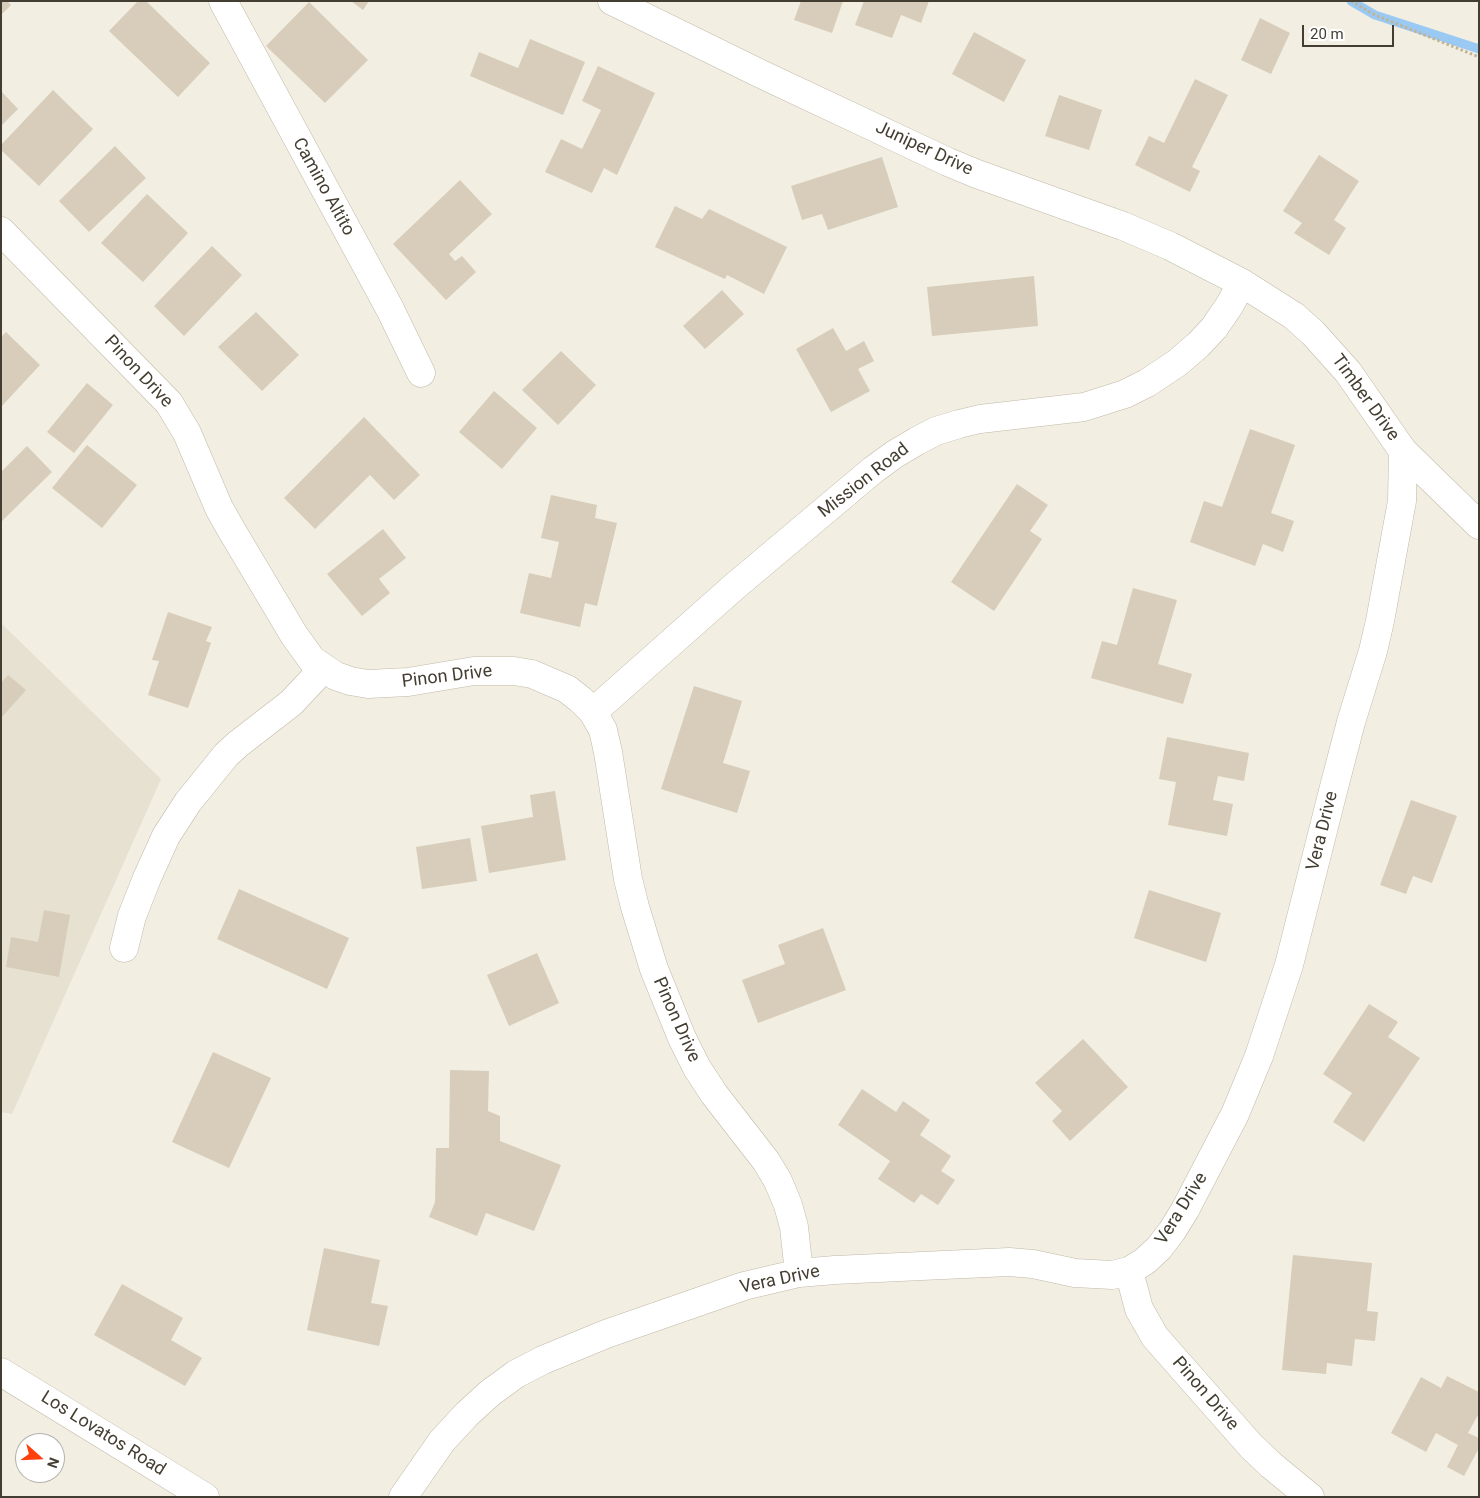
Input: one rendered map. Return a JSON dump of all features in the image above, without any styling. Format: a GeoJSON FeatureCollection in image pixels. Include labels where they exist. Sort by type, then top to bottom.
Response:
{"type":"FeatureCollection","features":[{"type":"Feature","properties":{"kind":"street","name":"Camino Altito"},"geometry":{"type":"LineString","coordinates":[[223,1],[390,309],[421,373]]}},
{"type":"Feature","properties":{"kind":"street","name":"Juniper Drive"},"geometry":{"type":"LineString","coordinates":[[612,1],[948,162],[1123,226],[1178,249],[1242,283]]}},
{"type":"Feature","properties":{"kind":"street","name":"Pinon Drive"},"geometry":{"type":"LineString","coordinates":[[1,231],[169,403],[187,433],[211,491],[232,531],[303,649],[323,669],[350,681],[368,684],[408,682],[474,671],[514,671],[532,674],[567,689],[593,712],[603,730],[628,879],[654,969],[682,1038],[698,1068],[714,1094],[766,1161],[778,1182],[788,1205],[794,1227],[799,1273]]}},
{"type":"Feature","properties":{"kind":"street","name":"Timber Drive"},"geometry":{"type":"LineString","coordinates":[[1242,283],[1294,316],[1314,333],[1348,372],[1403,451],[1479,524]]}},
{"type":"Feature","properties":{"kind":"street","name":"Mission Road"},"geometry":{"type":"LineString","coordinates":[[593,712],[735,586],[873,470],[895,454],[917,440],[959,424],[980,419],[1084,407],[1125,394],[1147,383],[1198,345],[1214,328],[1230,306],[1242,283]]}},
{"type":"Feature","properties":{"kind":"street","name":"Vera Drive"},"geometry":{"type":"LineString","coordinates":[[403,1497],[442,1442],[467,1414],[490,1393],[516,1374],[543,1360],[606,1334],[744,1286],[799,1273],[1009,1262],[1032,1264],[1075,1273],[1112,1275],[1129,1271],[1145,1261],[1159,1248],[1185,1210],[1248,1086],[1289,965],[1333,791],[1377,636],[1402,501],[1403,451]]}},
{"type":"Feature","properties":{"kind":"street"},"geometry":{"type":"LineString","coordinates":[[124,948],[132,916],[150,870],[166,836],[188,802],[226,755],[291,704],[323,669]]}},
{"type":"Feature","properties":{"kind":"street","name":"Pinon Drive"},"geometry":{"type":"LineString","coordinates":[[1129,1271],[1139,1309],[1155,1337],[1251,1446],[1310,1497]]}},
{"type":"Feature","properties":{"kind":"street","name":"Los Lovatos Road"},"geometry":{"type":"LineString","coordinates":[[1,1372],[205,1497]]}},
{"type":"Feature","properties":{"kind":"path"},"geometry":{"type":"LineString","coordinates":[[1351,1],[1375,15],[1479,57]]}},
{"type":"Feature","properties":{"kind":"shaded area"},"geometry":{"type":"Polygon","coordinates":[[[1,623],[161,779],[12,1114],[1,1112],[1,623]]]}},
{"type":"Feature","properties":{"kind":"building"},"geometry":{"type":"Polygon","coordinates":[[[1,1],[7,1],[11,5],[1,15],[1,1]]]}},
{"type":"Feature","properties":{"kind":"building"},"geometry":{"type":"Polygon","coordinates":[[[138,1],[146,1],[210,63],[178,97],[109,31],[138,1]]]}},
{"type":"Feature","properties":{"kind":"building"},"geometry":{"type":"Polygon","coordinates":[[[351,1],[369,1],[363,10],[351,1]]]}},
{"type":"Feature","properties":{"kind":"building"},"geometry":{"type":"Polygon","coordinates":[[[801,1],[843,1],[832,33],[794,20],[801,1]]]}},
{"type":"Feature","properties":{"kind":"building"},"geometry":{"type":"Polygon","coordinates":[[[864,1],[929,1],[921,23],[901,15],[892,38],[855,25],[864,1]]]}},
{"type":"Feature","properties":{"kind":"building"},"geometry":{"type":"Polygon","coordinates":[[[309,2],[368,60],[325,103],[266,46],[309,2]]]}},
{"type":"Feature","properties":{"kind":"building"},"geometry":{"type":"Polygon","coordinates":[[[1260,18],[1290,33],[1271,74],[1241,60],[1260,18]]]}},
{"type":"Feature","properties":{"kind":"building"},"geometry":{"type":"Polygon","coordinates":[[[974,32],[1026,60],[1004,102],[952,74],[974,32]]]}},
{"type":"Feature","properties":{"kind":"building"},"geometry":{"type":"Polygon","coordinates":[[[530,39],[585,62],[563,115],[470,76],[479,52],[518,68],[530,39]]]}},
{"type":"Feature","properties":{"kind":"building"},"geometry":{"type":"Polygon","coordinates":[[[598,66],[655,93],[617,175],[604,168],[592,193],[545,172],[561,139],[582,149],[601,110],[582,101],[598,66]]]}},
{"type":"Feature","properties":{"kind":"building"},"geometry":{"type":"Polygon","coordinates":[[[1195,79],[1228,95],[1192,167],[1200,171],[1190,192],[1135,165],[1149,136],[1164,143],[1195,79]]]}},
{"type":"Feature","properties":{"kind":"building"},"geometry":{"type":"Polygon","coordinates":[[[53,90],[93,129],[39,186],[1,150],[1,145],[53,90]]]}},
{"type":"Feature","properties":{"kind":"building"},"geometry":{"type":"Polygon","coordinates":[[[1,91],[18,109],[1,126],[1,91]]]}},
{"type":"Feature","properties":{"kind":"building"},"geometry":{"type":"Polygon","coordinates":[[[1059,95],[1102,110],[1089,150],[1045,136],[1059,95]]]}},
{"type":"Feature","properties":{"kind":"building"},"geometry":{"type":"Polygon","coordinates":[[[115,146],[146,178],[89,232],[59,201],[115,146]]]}},
{"type":"Feature","properties":{"kind":"building"},"geometry":{"type":"Polygon","coordinates":[[[1319,155],[1359,181],[1334,220],[1346,228],[1329,255],[1294,233],[1302,223],[1283,211],[1319,155]]]}},
{"type":"Feature","properties":{"kind":"building"},"geometry":{"type":"Polygon","coordinates":[[[882,157],[898,207],[828,230],[822,214],[802,220],[791,186],[882,157]]]}},
{"type":"Feature","properties":{"kind":"building"},"geometry":{"type":"Polygon","coordinates":[[[460,180],[492,214],[449,254],[455,261],[462,256],[476,272],[446,300],[393,244],[460,180]]]}},
{"type":"Feature","properties":{"kind":"building"},"geometry":{"type":"Polygon","coordinates":[[[147,194],[188,233],[143,282],[101,243],[147,194]]]}},
{"type":"Feature","properties":{"kind":"building"},"geometry":{"type":"Polygon","coordinates":[[[675,206],[702,219],[709,209],[787,247],[764,294],[727,275],[725,279],[655,247],[675,206]]]}},
{"type":"Feature","properties":{"kind":"building"},"geometry":{"type":"Polygon","coordinates":[[[212,246],[242,275],[184,336],[154,306],[212,246]]]}},
{"type":"Feature","properties":{"kind":"building"},"geometry":{"type":"Polygon","coordinates":[[[1034,276],[1038,326],[932,336],[927,287],[1034,276]]]}},
{"type":"Feature","properties":{"kind":"building"},"geometry":{"type":"Polygon","coordinates":[[[722,290],[744,314],[705,349],[683,326],[722,290]]]}},
{"type":"Feature","properties":{"kind":"building"},"geometry":{"type":"Polygon","coordinates":[[[256,312],[299,355],[262,391],[218,347],[256,312]]]}},
{"type":"Feature","properties":{"kind":"building"},"geometry":{"type":"Polygon","coordinates":[[[833,328],[846,351],[864,341],[874,361],[858,369],[870,391],[831,412],[796,349],[833,328]]]}},
{"type":"Feature","properties":{"kind":"building"},"geometry":{"type":"Polygon","coordinates":[[[6,332],[40,365],[1,407],[1,337],[6,332]]]}},
{"type":"Feature","properties":{"kind":"building"},"geometry":{"type":"Polygon","coordinates":[[[561,351],[596,385],[558,425],[522,390],[561,351]]]}},
{"type":"Feature","properties":{"kind":"building"},"geometry":{"type":"Polygon","coordinates":[[[87,383],[113,405],[74,453],[47,432],[87,383]]]}},
{"type":"Feature","properties":{"kind":"building"},"geometry":{"type":"Polygon","coordinates":[[[494,391],[537,428],[502,469],[459,432],[494,391]]]}},
{"type":"Feature","properties":{"kind":"building"},"geometry":{"type":"Polygon","coordinates":[[[364,417],[420,475],[394,500],[370,475],[315,529],[284,498],[364,417]]]}},
{"type":"Feature","properties":{"kind":"building"},"geometry":{"type":"Polygon","coordinates":[[[1250,429],[1295,445],[1271,513],[1294,521],[1283,552],[1263,544],[1255,566],[1190,542],[1204,501],[1222,507],[1250,429]]]}},
{"type":"Feature","properties":{"kind":"building"},"geometry":{"type":"Polygon","coordinates":[[[87,445],[137,485],[102,528],[52,488],[87,445]]]}},
{"type":"Feature","properties":{"kind":"building"},"geometry":{"type":"Polygon","coordinates":[[[27,446],[52,472],[1,522],[1,472],[27,446]]]}},
{"type":"Feature","properties":{"kind":"building"},"geometry":{"type":"Polygon","coordinates":[[[1017,484],[1048,505],[1030,531],[1042,539],[994,611],[951,582],[1017,484]]]}},
{"type":"Feature","properties":{"kind":"building"},"geometry":{"type":"Polygon","coordinates":[[[551,495],[597,505],[595,518],[617,523],[597,606],[585,603],[580,627],[520,613],[529,573],[551,578],[559,542],[541,538],[551,495]]]}},
{"type":"Feature","properties":{"kind":"building"},"geometry":{"type":"Polygon","coordinates":[[[383,529],[406,558],[379,579],[390,593],[362,616],[327,574],[383,529]]]}},
{"type":"Feature","properties":{"kind":"building"},"geometry":{"type":"Polygon","coordinates":[[[1133,588],[1177,600],[1158,664],[1192,674],[1183,704],[1091,678],[1102,641],[1117,645],[1133,588]]]}},
{"type":"Feature","properties":{"kind":"building"},"geometry":{"type":"Polygon","coordinates":[[[168,612],[212,627],[206,641],[211,643],[188,708],[148,695],[159,661],[152,660],[168,612]]]}},
{"type":"Feature","properties":{"kind":"building"},"geometry":{"type":"Polygon","coordinates":[[[8,675],[26,690],[1,718],[1,683],[8,675]]]}},
{"type":"Feature","properties":{"kind":"building"},"geometry":{"type":"Polygon","coordinates":[[[694,686],[742,701],[723,763],[750,771],[737,813],[661,789],[694,686]]]}},
{"type":"Feature","properties":{"kind":"building"},"geometry":{"type":"Polygon","coordinates":[[[1167,737],[1249,753],[1244,781],[1218,776],[1213,800],[1233,804],[1227,836],[1168,825],[1176,782],[1159,779],[1167,737]]]}},
{"type":"Feature","properties":{"kind":"building"},"geometry":{"type":"Polygon","coordinates":[[[555,791],[566,860],[489,873],[481,826],[533,817],[530,795],[555,791]]]}},
{"type":"Feature","properties":{"kind":"building"},"geometry":{"type":"Polygon","coordinates":[[[1411,800],[1457,816],[1432,883],[1413,876],[1406,894],[1380,885],[1411,800]]]}},
{"type":"Feature","properties":{"kind":"building"},"geometry":{"type":"Polygon","coordinates":[[[470,838],[477,881],[422,889],[416,847],[470,838]]]}},
{"type":"Feature","properties":{"kind":"building"},"geometry":{"type":"Polygon","coordinates":[[[239,889],[349,938],[327,989],[217,939],[239,889]]]}},
{"type":"Feature","properties":{"kind":"building"},"geometry":{"type":"Polygon","coordinates":[[[1149,890],[1221,913],[1206,962],[1134,938],[1149,890]]]}},
{"type":"Feature","properties":{"kind":"building"},"geometry":{"type":"Polygon","coordinates":[[[44,910],[70,915],[59,977],[6,967],[11,937],[38,942],[44,910]]]}},
{"type":"Feature","properties":{"kind":"building"},"geometry":{"type":"Polygon","coordinates":[[[823,928],[846,990],[758,1023],[742,980],[785,964],[778,945],[823,928]]]}},
{"type":"Feature","properties":{"kind":"building"},"geometry":{"type":"Polygon","coordinates":[[[537,953],[559,1003],[509,1026],[487,975],[537,953]]]}},
{"type":"Feature","properties":{"kind":"building"},"geometry":{"type":"Polygon","coordinates":[[[1369,1004],[1398,1022],[1388,1037],[1420,1058],[1364,1142],[1333,1122],[1352,1093],[1323,1074],[1369,1004]]]}},
{"type":"Feature","properties":{"kind":"building"},"geometry":{"type":"Polygon","coordinates":[[[1083,1039],[1128,1087],[1070,1141],[1052,1121],[1062,1111],[1035,1083],[1083,1039]]]}},
{"type":"Feature","properties":{"kind":"building"},"geometry":{"type":"Polygon","coordinates":[[[213,1052],[271,1078],[229,1168],[172,1142],[213,1052]]]}},
{"type":"Feature","properties":{"kind":"building"},"geometry":{"type":"Polygon","coordinates":[[[450,1070],[489,1071],[488,1111],[500,1116],[500,1141],[561,1165],[534,1231],[486,1213],[477,1236],[429,1217],[435,1202],[436,1148],[449,1148],[450,1070]]]}},
{"type":"Feature","properties":{"kind":"building"},"geometry":{"type":"Polygon","coordinates":[[[862,1089],[896,1112],[903,1101],[930,1120],[920,1135],[951,1156],[941,1171],[955,1180],[938,1205],[921,1194],[914,1203],[878,1179],[890,1161],[838,1125],[862,1089]]]}},
{"type":"Feature","properties":{"kind":"building"},"geometry":{"type":"Polygon","coordinates":[[[324,1248],[380,1260],[371,1303],[388,1306],[379,1346],[307,1330],[324,1248]]]}},
{"type":"Feature","properties":{"kind":"building"},"geometry":{"type":"Polygon","coordinates":[[[1293,1255],[1372,1263],[1367,1311],[1378,1312],[1375,1341],[1355,1339],[1352,1366],[1327,1363],[1326,1374],[1282,1370],[1293,1255]]]}},
{"type":"Feature","properties":{"kind":"building"},"geometry":{"type":"Polygon","coordinates":[[[122,1284],[183,1318],[171,1340],[202,1358],[185,1386],[94,1335],[122,1284]]]}},
{"type":"Feature","properties":{"kind":"building"},"geometry":{"type":"Polygon","coordinates":[[[1447,1376],[1479,1392],[1479,1413],[1468,1433],[1479,1438],[1479,1448],[1464,1476],[1447,1467],[1458,1445],[1436,1433],[1426,1452],[1391,1433],[1421,1377],[1441,1388],[1447,1376]]]}},
{"type":"Feature","properties":{"kind":"waterway"},"geometry":{"type":"LineString","coordinates":[[1351,1],[1375,15],[1479,49]]}}]}
